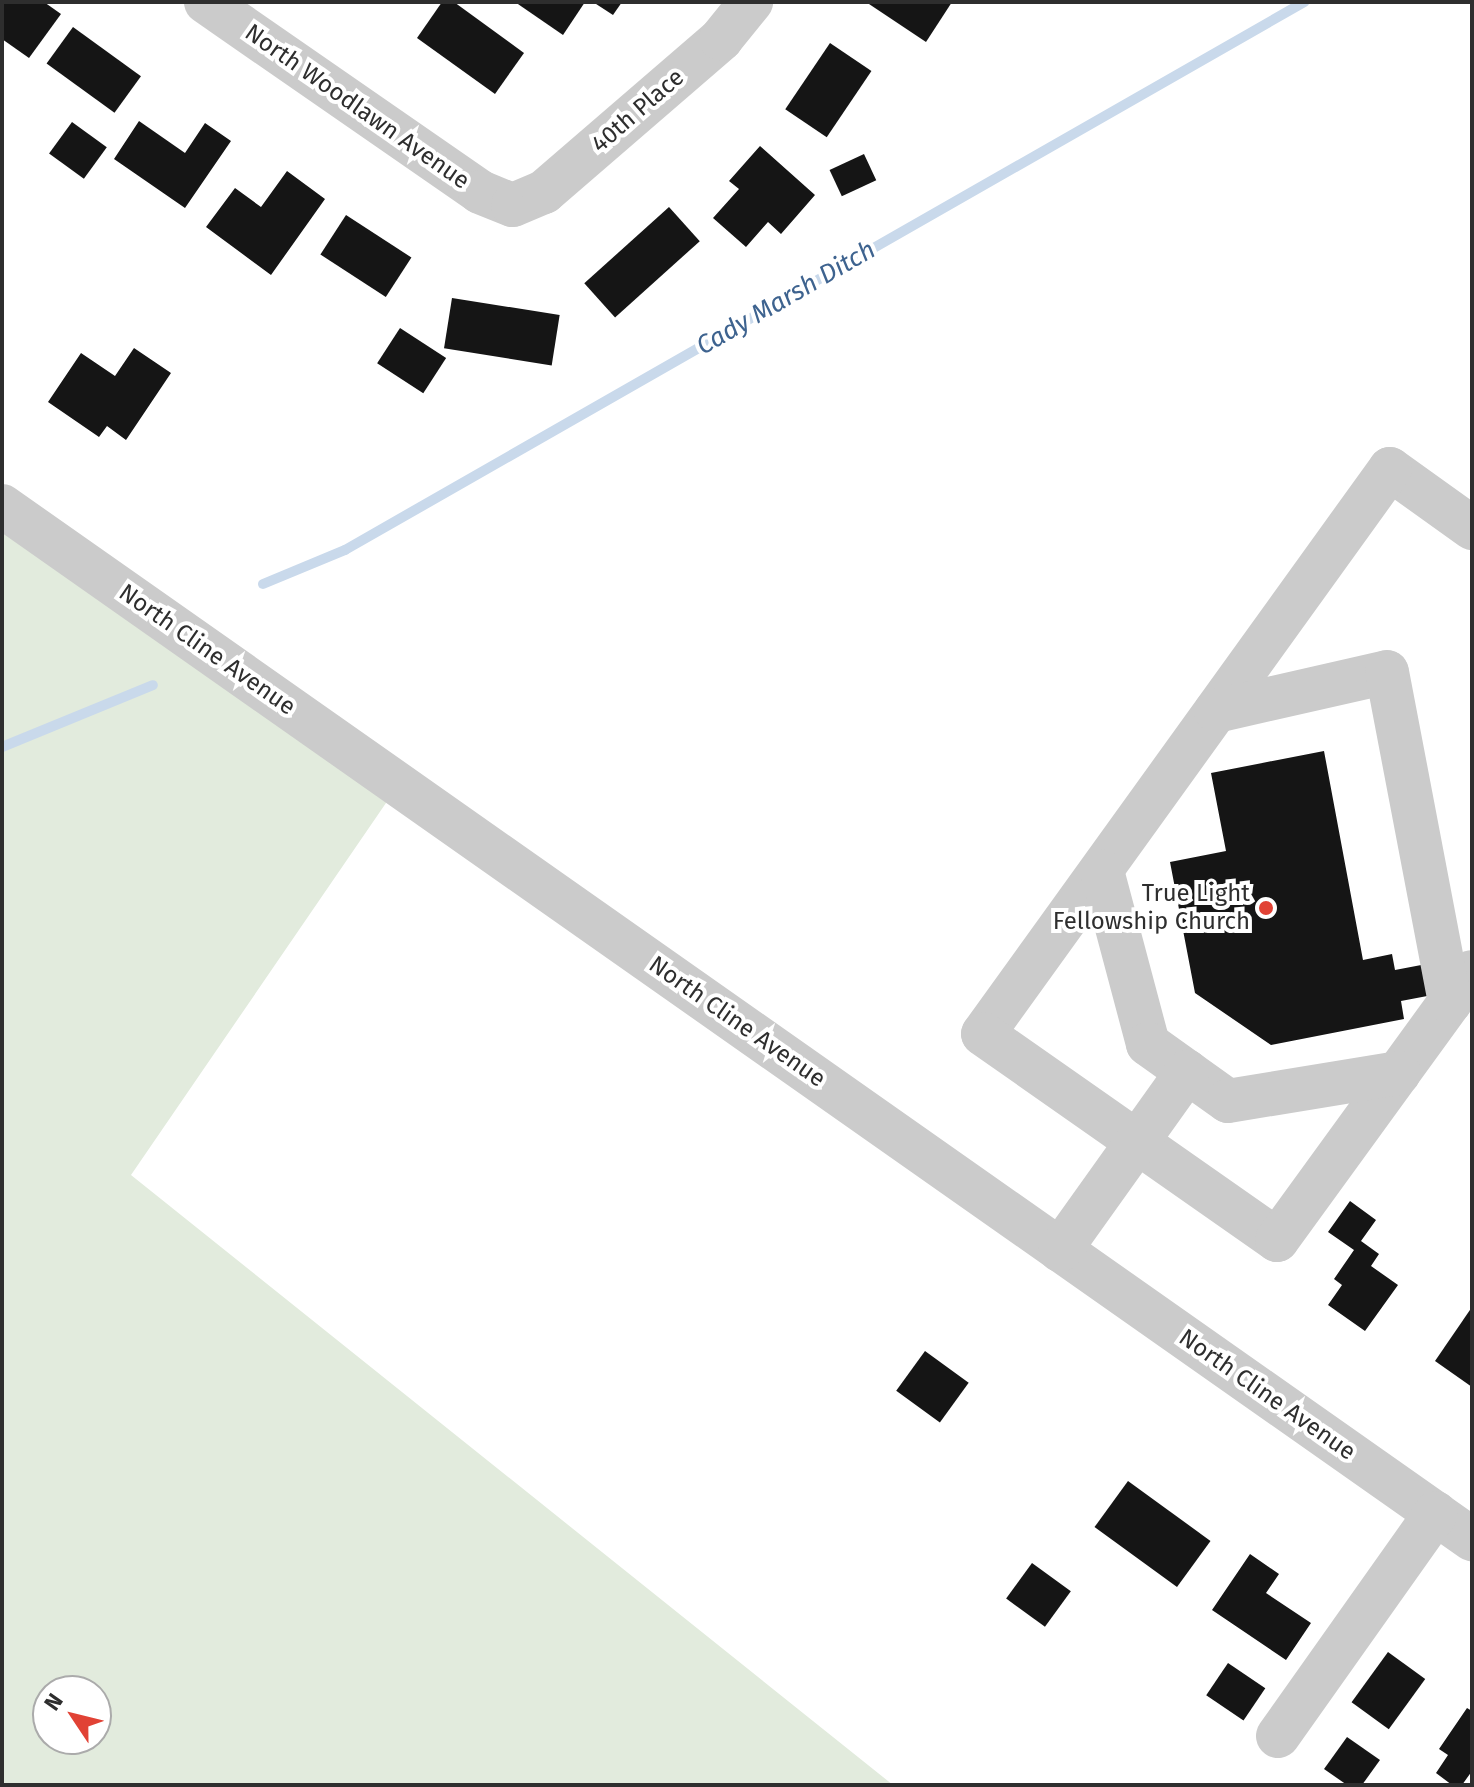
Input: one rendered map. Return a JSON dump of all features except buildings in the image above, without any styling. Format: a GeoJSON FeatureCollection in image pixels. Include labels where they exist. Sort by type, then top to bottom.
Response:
{"type":"FeatureCollection","features":[{"type":"Feature","properties":{"kind":"street","name":"North Woodlawn Avenue"},"geometry":{"type":"LineString","coordinates":[[206,2],[480,192],[513,205]]}},
{"type":"Feature","properties":{"kind":"street","name":"40th Place"},"geometry":{"type":"LineString","coordinates":[[513,205],[544,192],[721,39],[751,2]]}},
{"type":"Feature","properties":{"kind":"street"},"geometry":{"type":"LineString","coordinates":[[1216,711],[1387,672],[1461,987],[1277,1240],[983,1034],[1390,469],[1472,528]]}},
{"type":"Feature","properties":{"kind":"street","name":"North Cline Avenue"},"geometry":{"type":"LineString","coordinates":[[2,506],[1472,1539]]}},
{"type":"Feature","properties":{"kind":"street"},"geometry":{"type":"LineString","coordinates":[[1102,871],[1148,1044],[1228,1101],[1399,1073]]}},
{"type":"Feature","properties":{"kind":"street"},"geometry":{"type":"LineString","coordinates":[[1060,1250],[1187,1072]]}},
{"type":"Feature","properties":{"kind":"street"},"geometry":{"type":"LineString","coordinates":[[1278,1736],[1436,1513]]}},
{"type":"Feature","properties":{"kind":"shaded area"},"geometry":{"type":"Polygon","coordinates":[[[2,506],[399,784],[131,1175],[893,1785],[2,1785],[2,506]]]}},
{"type":"Feature","properties":{"kind":"waterway","name":"Cady Marsh Ditch"},"geometry":{"type":"LineString","coordinates":[[263,584],[345,550],[1304,2]]}},
{"type":"Feature","properties":{"kind":"waterway","name":"Cady Marsh Ditch"},"geometry":{"type":"LineString","coordinates":[[2,747],[153,685]]}},
{"type":"Feature","properties":{"kind":"place","name":"True Light Fellowship Church"},"geometry":{"type":"Point","coordinates":[1266,908]}}]}
